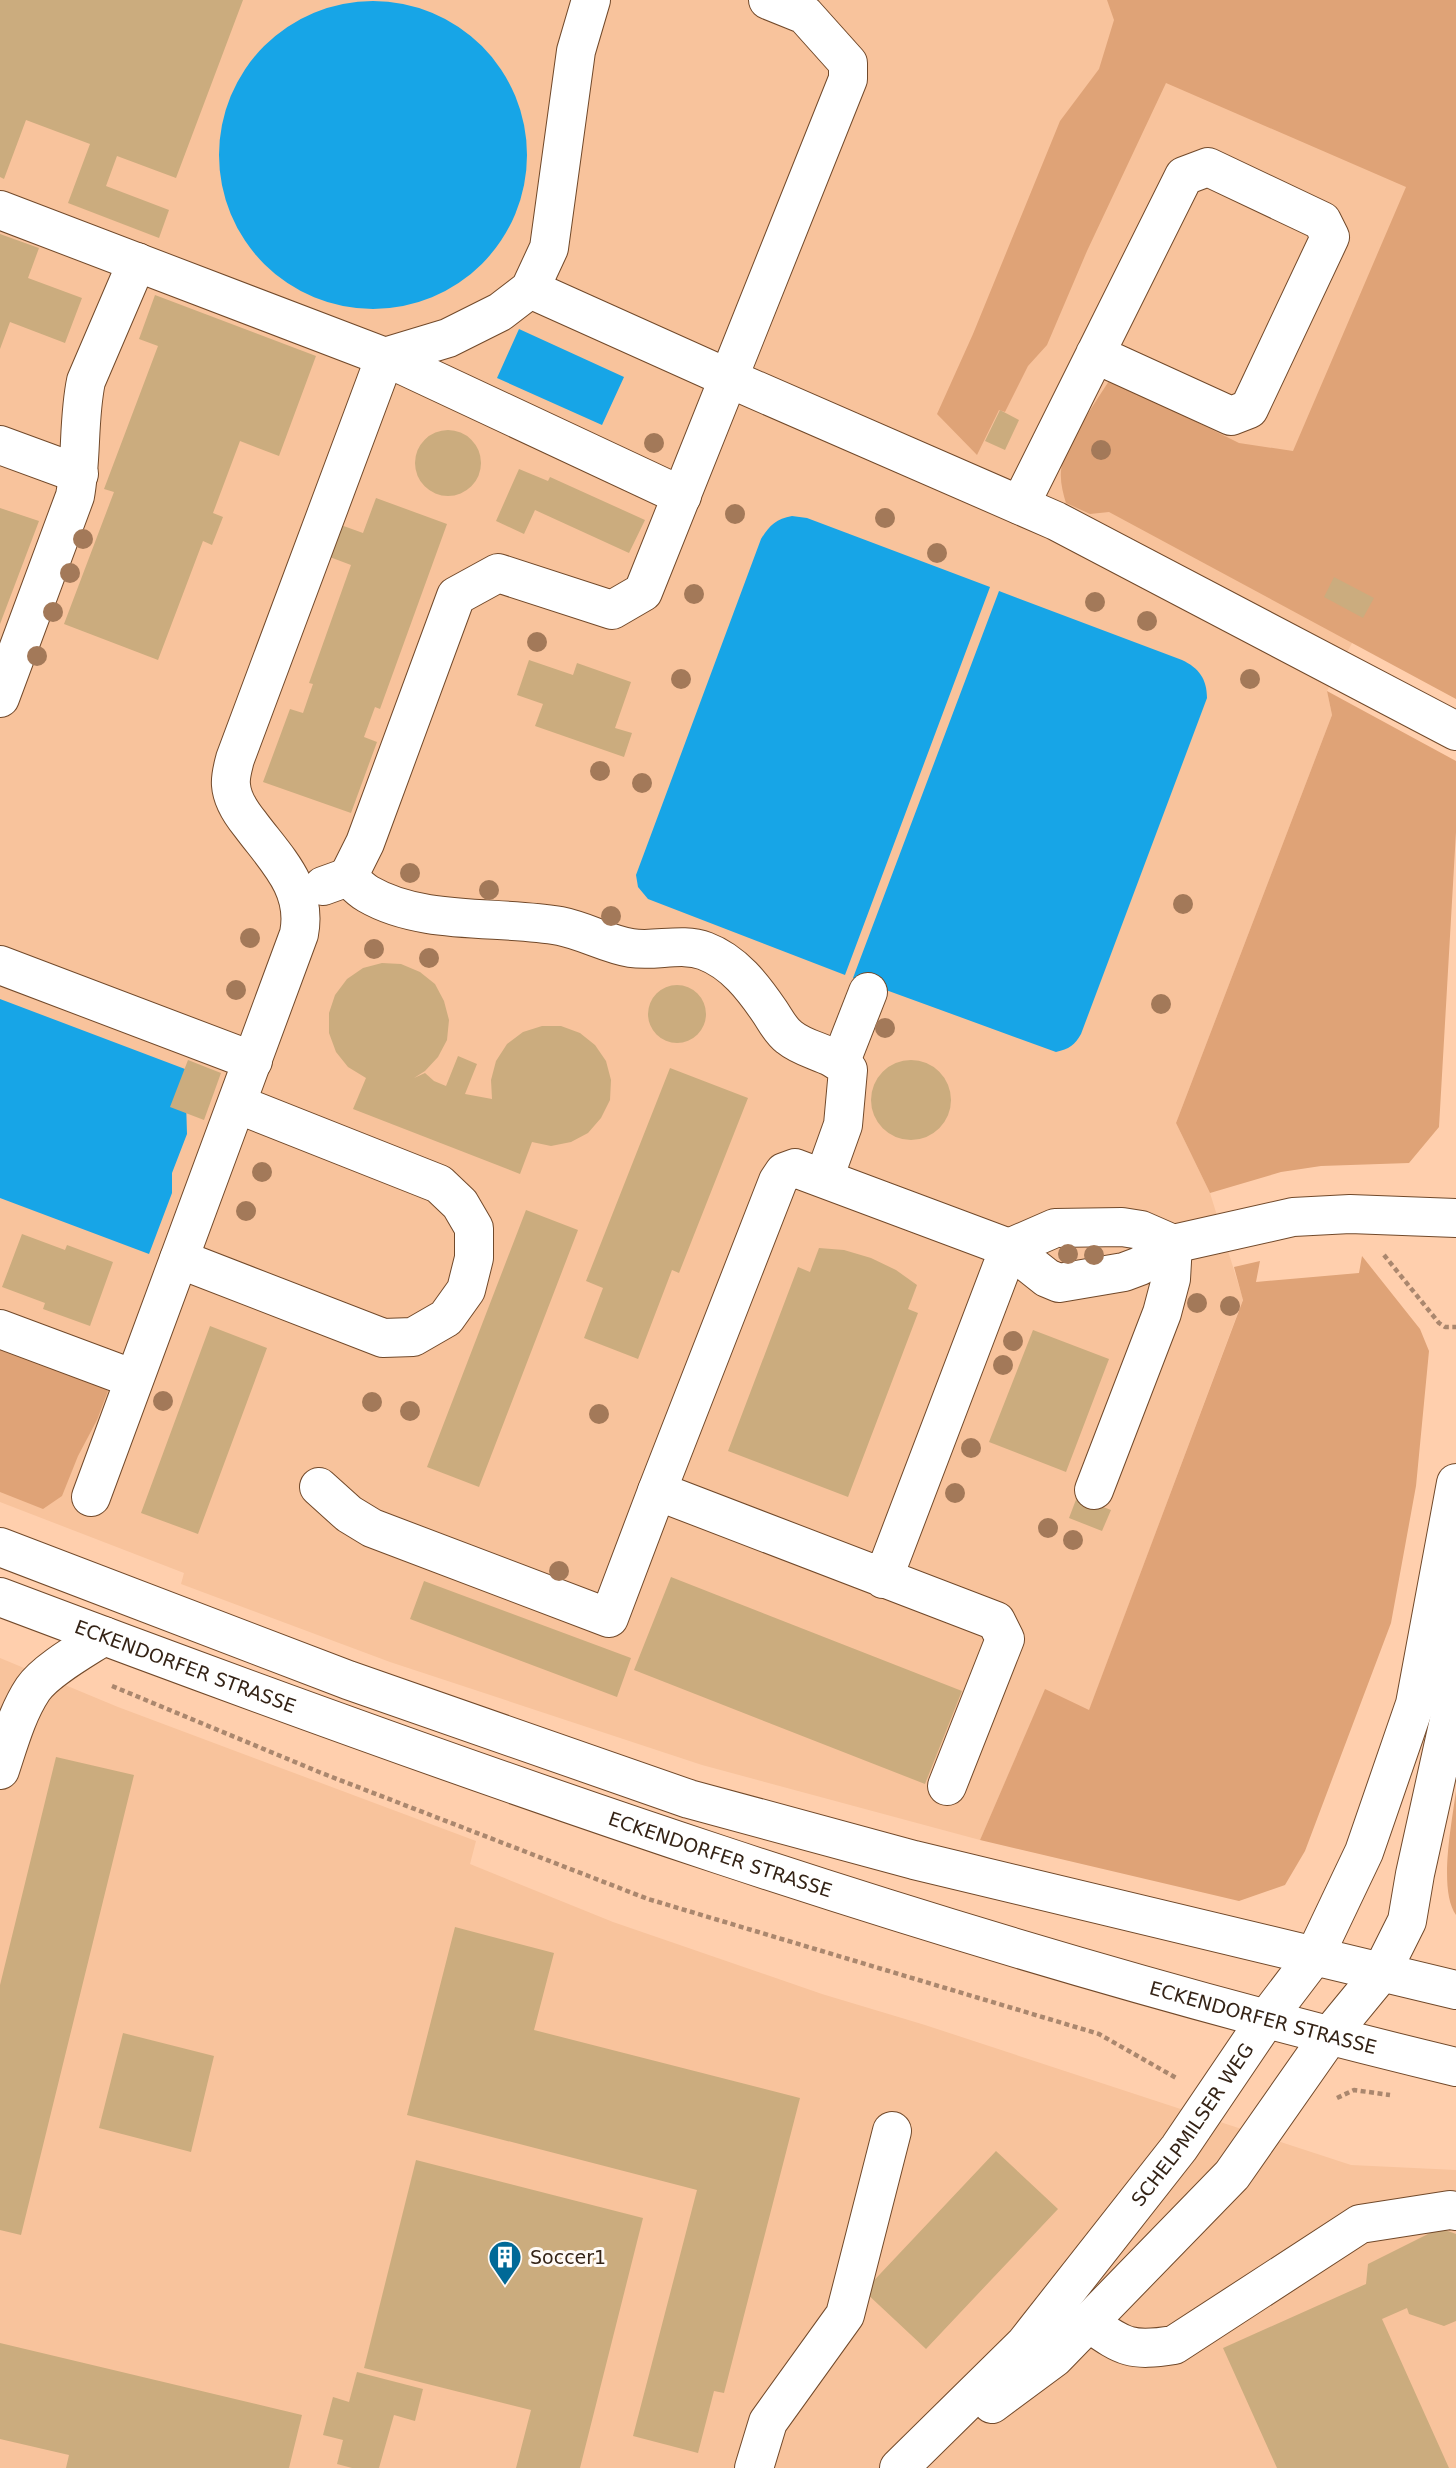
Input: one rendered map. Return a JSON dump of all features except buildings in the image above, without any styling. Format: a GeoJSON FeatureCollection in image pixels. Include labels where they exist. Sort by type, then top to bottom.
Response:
{"type":"FeatureCollection","features":[{"type":"Feature","properties":{"kind":"main road"},"geometry":{"type":"LineString","coordinates":[[386,357],[448,338],[500,312],[530,289],[549,248],[576,51],[591,0]]}},
{"type":"Feature","properties":{"kind":"main road"},"geometry":{"type":"LineString","coordinates":[[299,896],[348,877],[365,843],[456,596],[498,573],[612,610],[643,592],[848,79],[848,63],[817,25],[805,15],[768,0]]}},
{"type":"Feature","properties":{"kind":"main road"},"geometry":{"type":"LineString","coordinates":[[1020,505],[1095,354],[1184,176],[1208,167],[1322,221],[1330,237],[1249,409],[1231,416],[1095,354]]}},
{"type":"Feature","properties":{"kind":"main road"},"geometry":{"type":"LineString","coordinates":[[0,210],[386,357],[682,496]]}},
{"type":"Feature","properties":{"kind":"main road"},"geometry":{"type":"LineString","coordinates":[[0,698],[75,496],[79,474],[81,402],[86,381],[137,262]]}},
{"type":"Feature","properties":{"kind":"main road"},"geometry":{"type":"LineString","coordinates":[[530,289],[1082,534],[1456,731]]}},
{"type":"Feature","properties":{"kind":"main road"},"geometry":{"type":"LineString","coordinates":[[91,1497],[299,934],[302,916],[299,896],[289,876],[240,811],[230,782],[235,759],[386,357]]}},
{"type":"Feature","properties":{"kind":"main road"},"geometry":{"type":"LineString","coordinates":[[0,445],[79,474]]}},
{"type":"Feature","properties":{"kind":"main road"},"geometry":{"type":"LineString","coordinates":[[348,877],[366,893],[394,906],[425,913],[564,927],[612,944],[634,948],[681,946],[704,950],[738,971],[752,987],[780,1030],[790,1039],[841,1061],[848,1070],[843,1125],[824,1178]]}},
{"type":"Feature","properties":{"kind":"main road"},"geometry":{"type":"LineString","coordinates":[[0,965],[253,1061]]}},
{"type":"Feature","properties":{"kind":"main road"},"geometry":{"type":"LineString","coordinates":[[841,1061],[868,992]]}},
{"type":"Feature","properties":{"kind":"main road"},"geometry":{"type":"LineString","coordinates":[[179,1259],[383,1338],[413,1337],[446,1318],[466,1290],[474,1258],[474,1228],[460,1203],[439,1184],[237,1104]]}},
{"type":"Feature","properties":{"kind":"main road"},"geometry":{"type":"LineString","coordinates":[[319,1487],[349,1514],[372,1528],[608,1618],[778,1181],[784,1171],[795,1168],[1009,1248],[1047,1278],[1059,1283],[1124,1272],[1140,1266],[1173,1244],[1293,1217],[1350,1214],[1456,1218]]}},
{"type":"Feature","properties":{"kind":"main road"},"geometry":{"type":"LineString","coordinates":[[883,1578],[1009,1248],[1055,1228],[1122,1227],[1141,1230],[1173,1244]]}},
{"type":"Feature","properties":{"kind":"main road"},"geometry":{"type":"LineString","coordinates":[[1094,1490],[1162,1312],[1171,1279],[1173,1244]]}},
{"type":"Feature","properties":{"kind":"main road"},"geometry":{"type":"LineString","coordinates":[[0,1329],[134,1379]]}},
{"type":"Feature","properties":{"kind":"main road","name":"SCHELPMILSER WEG"},"geometry":{"type":"LineString","coordinates":[[899,2468],[1025,2344],[1179,2148],[1266,2018],[1315,1955],[1364,1852],[1415,1704],[1456,1483]]}},
{"type":"Feature","properties":{"kind":"main road"},"geometry":{"type":"LineString","coordinates":[[657,1491],[996,1621],[1005,1639],[947,1786]]}},
{"type":"Feature","properties":{"kind":"main road"},"geometry":{"type":"LineString","coordinates":[[906,2468],[1054,2358],[1232,2175],[1330,2035],[1381,1973],[1407,1921],[1449,1720],[1456,1537]]}},
{"type":"Feature","properties":{"kind":"main road"},"geometry":{"type":"LineString","coordinates":[[0,1548],[348,1680],[690,1799],[914,1860],[1456,1990]]}},
{"type":"Feature","properties":{"kind":"main road","name":"ECKENDORFER STRASSE"},"geometry":{"type":"LineString","coordinates":[[0,1597],[332,1720],[676,1841],[897,1913],[1266,2018],[1456,2067]]}},
{"type":"Feature","properties":{"kind":"main road"},"geometry":{"type":"LineString","coordinates":[[0,1770],[15,1726],[34,1687],[60,1664],[104,1636]]}},
{"type":"Feature","properties":{"kind":"main road"},"geometry":{"type":"LineString","coordinates":[[754,2468],[768,2422],[845,2315],[892,2131]]}},
{"type":"Feature","properties":{"kind":"main road"},"geometry":{"type":"LineString","coordinates":[[1089,2323],[1121,2345],[1144,2350],[1174,2345],[1360,2224],[1456,2211]]}},
{"type":"Feature","properties":{"kind":"path"},"geometry":{"type":"LineString","coordinates":[[1350,1214],[1439,1323],[1445,1327],[1456,1327]]}},
{"type":"Feature","properties":{"kind":"path"},"geometry":{"type":"LineString","coordinates":[[60,1664],[319,1772],[648,1899],[1099,2034],[1211,2097]]}},
{"type":"Feature","properties":{"kind":"path"},"geometry":{"type":"LineString","coordinates":[[1330,2102],[1354,2091],[1393,2095]]}},
{"type":"Feature","properties":{"kind":"shaded area"},"geometry":{"type":"Polygon","coordinates":[[[0,0],[1456,0],[1376,597],[1327,691],[1332,715],[1176,1123],[1210,1193],[1243,1299],[1089,1711],[1045,1690],[980,1840],[702,1765],[390,1662],[181,1584],[184,1573],[0,1502],[0,0]]]}},
{"type":"Feature","properties":{"kind":"shaded area"},"geometry":{"type":"Polygon","coordinates":[[[1107,0],[1456,0],[1456,699],[1109,512],[1090,514],[1066,503],[1061,479],[1063,461],[1068,450],[1110,379],[1239,443],[1293,451],[1406,187],[1166,83],[1087,251],[1047,345],[1028,366],[1005,412],[999,410],[977,455],[937,414],[973,334],[1060,121],[1099,69],[1114,20],[1107,0]]]}},
{"type":"Feature","properties":{"kind":"shaded area"},"geometry":{"type":"Polygon","coordinates":[[[1327,691],[1456,761],[1456,832],[1439,1127],[1409,1163],[1321,1166],[1281,1172],[1210,1193],[1176,1123],[1332,715],[1327,691]]]}},
{"type":"Feature","properties":{"kind":"shaded area"},"geometry":{"type":"Polygon","coordinates":[[[1362,1256],[1420,1329],[1429,1351],[1416,1486],[1391,1623],[1305,1851],[1285,1885],[1239,1901],[980,1840],[1045,1689],[1089,1710],[1243,1300],[1234,1267],[1260,1261],[1256,1282],[1359,1273],[1362,1256]]]}},
{"type":"Feature","properties":{"kind":"shaded area"},"geometry":{"type":"Polygon","coordinates":[[[0,1340],[85,1372],[108,1391],[62,1496],[43,1509],[0,1492],[0,1340]]]}},
{"type":"Feature","properties":{"kind":"shaded area"},"geometry":{"type":"Polygon","coordinates":[[[0,1658],[118,1707],[476,1841],[470,1864],[613,1922],[822,1994],[925,2025],[1351,2165],[1456,2170],[1456,2468],[0,2468],[0,1658]]]}},
{"type":"Feature","properties":{"kind":"shaded area"},"geometry":{"type":"Polygon","coordinates":[[[1456,1791],[1456,1915],[1451,1904],[1447,1873],[1456,1791]]]}},
{"type":"Feature","properties":{"kind":"water"},"geometry":{"type":"Polygon","coordinates":[[[358,1],[388,1],[418,7],[446,19],[471,36],[492,57],[509,82],[521,110],[527,170],[516,214],[501,241],[482,264],[459,283],[432,298],[388,309],[358,309],[328,303],[300,291],[275,274],[254,253],[237,228],[225,200],[219,170],[219,140],[225,110],[237,82],[254,57],[275,36],[300,19],[328,7],[358,1]]]}},
{"type":"Feature","properties":{"kind":"water"},"geometry":{"type":"Polygon","coordinates":[[[519,329],[624,377],[602,425],[497,378],[519,329]]]}},
{"type":"Feature","properties":{"kind":"water"},"geometry":{"type":"Polygon","coordinates":[[[792,516],[807,518],[990,587],[845,975],[648,899],[638,887],[636,875],[761,539],[774,524],[792,516]]]}},
{"type":"Feature","properties":{"kind":"water"},"geometry":{"type":"Polygon","coordinates":[[[999,591],[1182,660],[1201,675],[1207,691],[1207,698],[1081,1034],[1071,1046],[1056,1052],[853,978],[999,591]]]}},
{"type":"Feature","properties":{"kind":"water"},"geometry":{"type":"Polygon","coordinates":[[[0,999],[185,1069],[187,1134],[172,1173],[172,1193],[149,1254],[0,1198],[0,999]]]}},
{"type":"Feature","properties":{"kind":"place","name":"Soccer1"},"geometry":{"type":"Point","coordinates":[505,2287]}}]}
